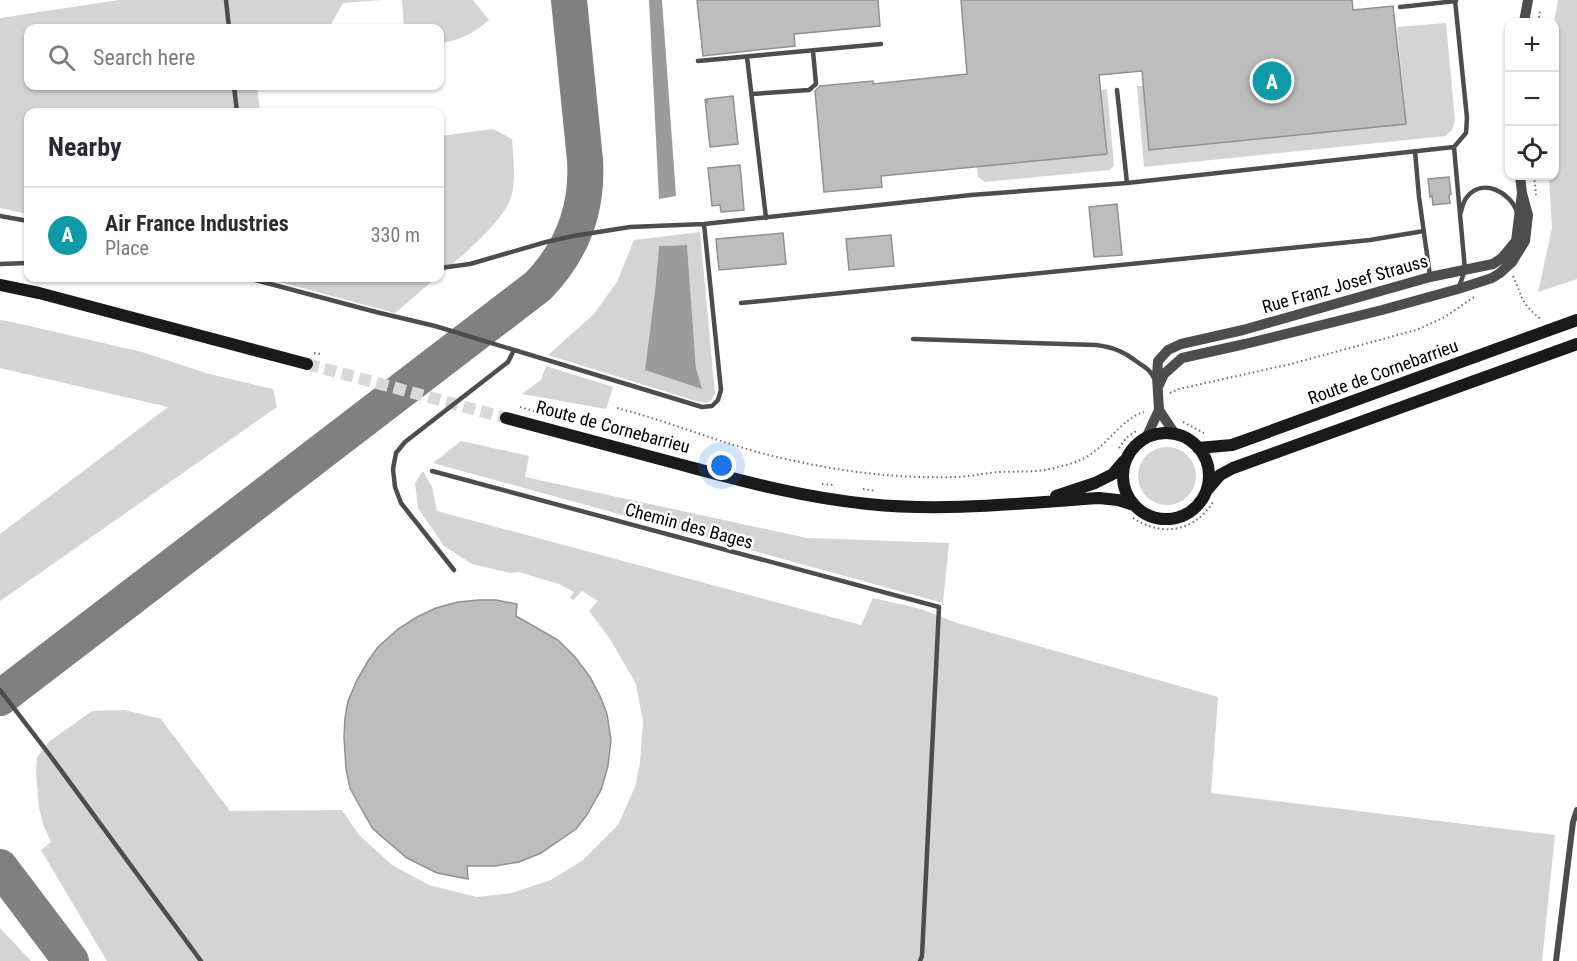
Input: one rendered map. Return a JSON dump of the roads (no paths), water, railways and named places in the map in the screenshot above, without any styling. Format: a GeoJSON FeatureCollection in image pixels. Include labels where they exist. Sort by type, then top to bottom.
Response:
{"type":"FeatureCollection","features":[{"type":"Feature","properties":{"kind":"main road"},"geometry":{"type":"LineString","coordinates":[[0,285],[39,293],[307,364]]}},
{"type":"Feature","properties":{"kind":"main road","name":"Route de Cornebarrieu"},"geometry":{"type":"LineString","coordinates":[[1198,448],[1232,445],[1577,320]]}},
{"type":"Feature","properties":{"kind":"main road"},"geometry":{"type":"LineString","coordinates":[[1206,490],[1220,475],[1233,468],[1577,344]]}},
{"type":"Feature","properties":{"kind":"main road","name":"Route de Cornebarrieu"},"geometry":{"type":"LineString","coordinates":[[506,418],[775,489],[826,499],[924,507],[978,507],[1099,498],[1134,505]]}},
{"type":"Feature","properties":{"kind":"main road"},"geometry":{"type":"LineString","coordinates":[[1160,433],[1174,434],[1188,439],[1198,448],[1205,457],[1209,479],[1199,503],[1188,513],[1174,518],[1160,518],[1146,514],[1134,505],[1123,483],[1121,456],[1146,438],[1160,433]]}},
{"type":"Feature","properties":{"kind":"main road","name":"Route de Cornebarrieu"},"geometry":{"type":"LineString","coordinates":[[1030,503],[1095,483],[1113,474],[1121,456]]}},
{"type":"Feature","properties":{"kind":"street"},"geometry":{"type":"LineString","coordinates":[[1525,18],[1528,0]]}},
{"type":"Feature","properties":{"kind":"street","name":"Rue Franz Josef Strauss"},"geometry":{"type":"LineString","coordinates":[[1158,387],[1164,374],[1182,358],[1279,336],[1492,278],[1512,262],[1525,241],[1528,215],[1520,180]]}},
{"type":"Feature","properties":{"kind":"street","name":"Rue Franz Josef Strauss"},"geometry":{"type":"LineString","coordinates":[[1146,438],[1158,387],[1158,361],[1168,350],[1181,344],[1243,330],[1430,277],[1493,264],[1502,258],[1516,241],[1522,193]]}},
{"type":"Feature","properties":{"kind":"street","name":"Rue Franz Josef Strauss"},"geometry":{"type":"LineString","coordinates":[[1153,410],[1174,434]]}},
{"type":"Feature","properties":{"kind":"street"},"geometry":{"type":"LineString","coordinates":[[1556,961],[1573,822],[1577,810]]}},
{"type":"Feature","properties":{"kind":"lane"},"geometry":{"type":"LineString","coordinates":[[226,0],[228,24]]}},
{"type":"Feature","properties":{"kind":"lane"},"geometry":{"type":"LineString","coordinates":[[444,267],[470,264],[546,242],[587,233],[630,227],[704,224],[971,195],[1127,183],[1454,147],[1466,133],[1467,118],[1455,1],[1400,7]]}},
{"type":"Feature","properties":{"kind":"lane"},"geometry":{"type":"LineString","coordinates":[[698,61],[880,44]]}},
{"type":"Feature","properties":{"kind":"lane"},"geometry":{"type":"LineString","coordinates":[[752,94],[809,90],[816,84],[813,51]]}},
{"type":"Feature","properties":{"kind":"lane"},"geometry":{"type":"LineString","coordinates":[[747,57],[766,218]]}},
{"type":"Feature","properties":{"kind":"lane"},"geometry":{"type":"LineString","coordinates":[[234,90],[237,108]]}},
{"type":"Feature","properties":{"kind":"lane"},"geometry":{"type":"LineString","coordinates":[[1117,90],[1127,183]]}},
{"type":"Feature","properties":{"kind":"lane"},"geometry":{"type":"LineString","coordinates":[[1454,147],[1465,270],[1458,289]]}},
{"type":"Feature","properties":{"kind":"lane"},"geometry":{"type":"LineString","coordinates":[[1415,151],[1430,277]]}},
{"type":"Feature","properties":{"kind":"lane"},"geometry":{"type":"LineString","coordinates":[[1459,218],[1465,198],[1474,191],[1486,187],[1500,191],[1510,200],[1517,209],[1518,221]]}},
{"type":"Feature","properties":{"kind":"lane"},"geometry":{"type":"LineString","coordinates":[[0,216],[24,220]]}},
{"type":"Feature","properties":{"kind":"lane"},"geometry":{"type":"LineString","coordinates":[[263,282],[435,326],[702,407],[712,406],[718,400],[721,390],[704,224]]}},
{"type":"Feature","properties":{"kind":"lane"},"geometry":{"type":"LineString","coordinates":[[741,303],[1370,240],[1424,231]]}},
{"type":"Feature","properties":{"kind":"lane"},"geometry":{"type":"LineString","coordinates":[[0,264],[24,262]]}},
{"type":"Feature","properties":{"kind":"lane"},"geometry":{"type":"LineString","coordinates":[[913,339],[1112,347],[1127,354],[1149,370],[1158,387]]}},
{"type":"Feature","properties":{"kind":"lane"},"geometry":{"type":"LineString","coordinates":[[454,570],[401,503],[395,487],[393,469],[396,453],[405,442],[508,362],[514,350]]}},
{"type":"Feature","properties":{"kind":"lane","name":"Chemin des Bages"},"geometry":{"type":"LineString","coordinates":[[432,471],[939,607],[920,961]]}},
{"type":"Feature","properties":{"kind":"lane"},"geometry":{"type":"LineString","coordinates":[[0,690],[201,961]]}},
{"type":"Feature","properties":{"kind":"tunnel"},"geometry":{"type":"LineString","coordinates":[[307,364],[506,418]]}},
{"type":"Feature","properties":{"kind":"place","name":"Air France Industries"},"geometry":{"type":"Point","coordinates":[1272,81]}}]}
